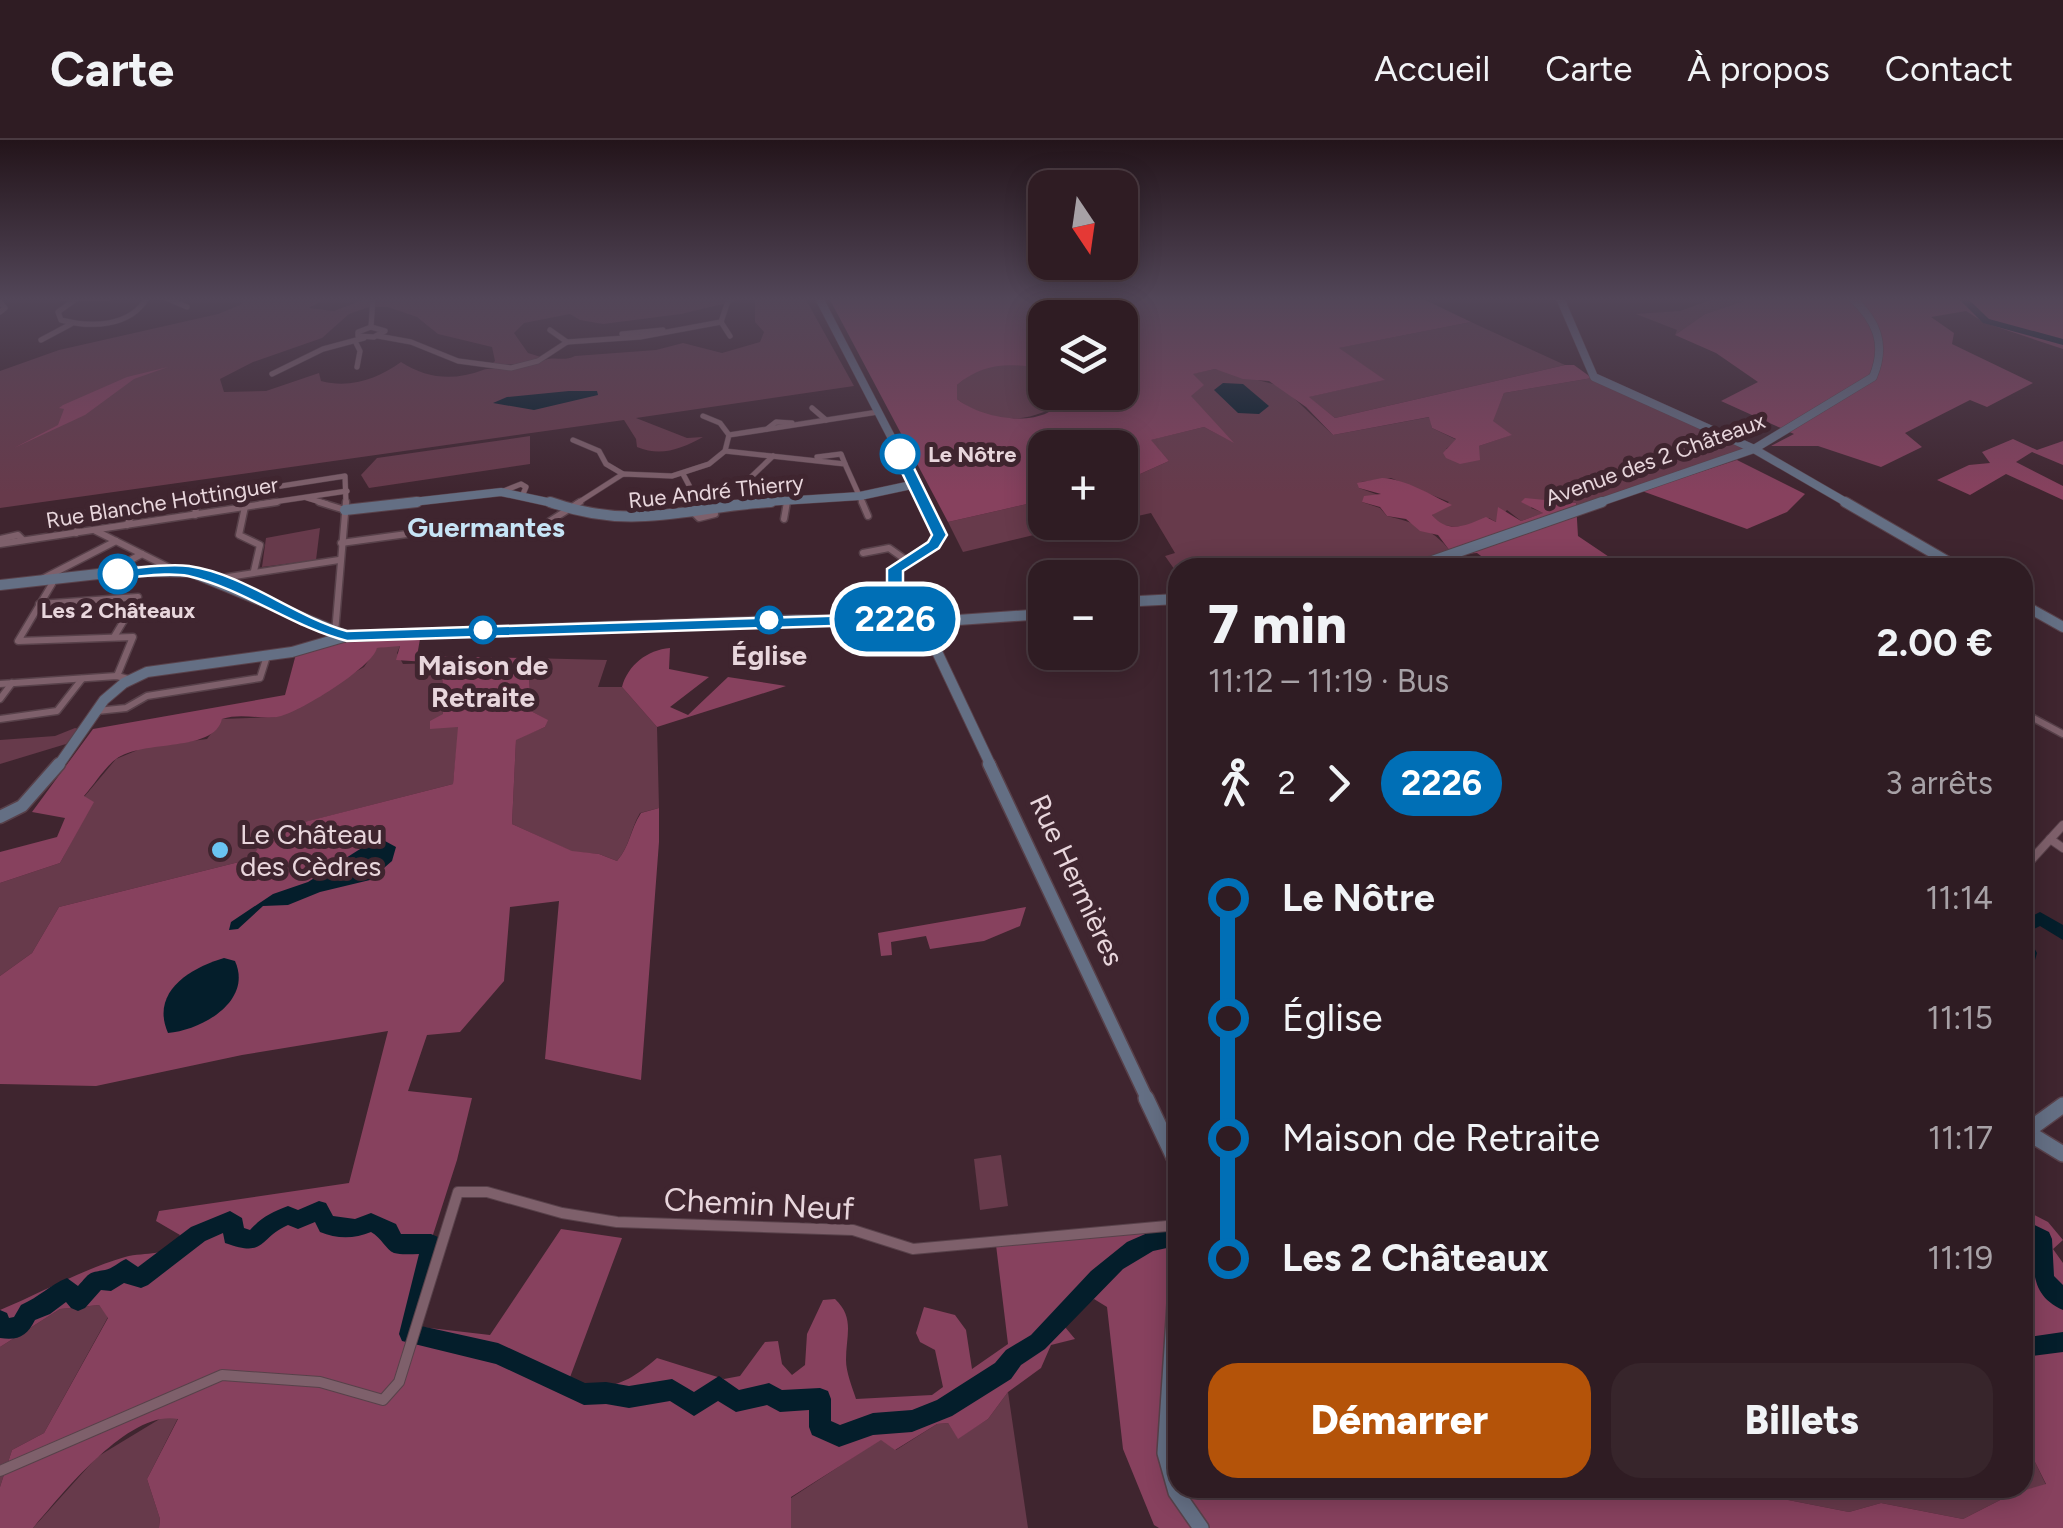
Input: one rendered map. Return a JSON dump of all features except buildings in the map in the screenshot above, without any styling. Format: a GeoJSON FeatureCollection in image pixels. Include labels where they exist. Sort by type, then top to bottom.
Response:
{"type":"FeatureCollection","features":[{"type":"Feature","properties":{"kind":"main road"},"geometry":{"type":"LineString","coordinates":[[852,363],[939,535],[934,545],[895,569],[895,619]]}},
{"type":"Feature","properties":{"kind":"main road"},"geometry":{"type":"LineString","coordinates":[[1588,363],[1594,376],[1754,449],[1942,558]]}},
{"type":"Feature","properties":{"kind":"main road","name":"Avenue des 2 Châteaux"},"geometry":{"type":"LineString","coordinates":[[1441,558],[1754,449],[1854,392],[1878,369],[1878,363]]}},
{"type":"Feature","properties":{"kind":"main road","name":"Rue André Thierry"},"geometry":{"type":"LineString","coordinates":[[345,510],[501,492],[522,494],[570,510],[631,519],[860,496],[916,484]]}},
{"type":"Feature","properties":{"kind":"main road"},"geometry":{"type":"LineString","coordinates":[[0,587],[172,570],[215,579],[314,627],[347,636],[1028,615]]}},
{"type":"Feature","properties":{"kind":"main road"},"geometry":{"type":"LineString","coordinates":[[0,587],[105,577],[197,574]]}},
{"type":"Feature","properties":{"kind":"main road"},"geometry":{"type":"LineString","coordinates":[[1138,601],[1168,600]]}},
{"type":"Feature","properties":{"kind":"main road"},"geometry":{"type":"LineString","coordinates":[[2033,610],[2063,628]]}},
{"type":"Feature","properties":{"kind":"main road","name":"Rue Hermières"},"geometry":{"type":"LineString","coordinates":[[922,620],[1168,1142]]}},
{"type":"Feature","properties":{"kind":"main road"},"geometry":{"type":"LineString","coordinates":[[0,818],[28,804],[122,677],[268,656],[333,643],[347,636]]}},
{"type":"Feature","properties":{"kind":"main road"},"geometry":{"type":"LineString","coordinates":[[2033,1125],[2063,1106]]}},
{"type":"Feature","properties":{"kind":"main road"},"geometry":{"type":"LineString","coordinates":[[2033,1135],[2063,1154]]}},
{"type":"Feature","properties":{"kind":"main road"},"geometry":{"type":"LineString","coordinates":[[1168,1408],[1168,1464]]}},
{"type":"Feature","properties":{"kind":"main road"},"geometry":{"type":"LineString","coordinates":[[1180,1498],[1201,1528]]}},
{"type":"Feature","properties":{"kind":"street"},"geometry":{"type":"LineString","coordinates":[[272,374],[294,363]]}},
{"type":"Feature","properties":{"kind":"street"},"geometry":{"type":"LineString","coordinates":[[357,367],[358,363]]}},
{"type":"Feature","properties":{"kind":"street"},"geometry":{"type":"LineString","coordinates":[[469,363],[500,368],[532,363]]}},
{"type":"Feature","properties":{"kind":"street"},"geometry":{"type":"LineString","coordinates":[[812,408],[826,420]]}},
{"type":"Feature","properties":{"kind":"street"},"geometry":{"type":"LineString","coordinates":[[729,435],[878,412]]}},
{"type":"Feature","properties":{"kind":"street"},"geometry":{"type":"LineString","coordinates":[[703,416],[720,424],[729,435]]}},
{"type":"Feature","properties":{"kind":"street"},"geometry":{"type":"LineString","coordinates":[[574,440],[599,451],[606,464],[623,474],[650,478],[682,474],[709,464],[725,451],[729,435]]}},
{"type":"Feature","properties":{"kind":"street"},"geometry":{"type":"LineString","coordinates":[[725,451],[844,464],[868,516]]}},
{"type":"Feature","properties":{"kind":"street"},"geometry":{"type":"LineString","coordinates":[[748,480],[773,456]]}},
{"type":"Feature","properties":{"kind":"street"},"geometry":{"type":"LineString","coordinates":[[341,543],[473,525],[528,536],[623,474]]}},
{"type":"Feature","properties":{"kind":"street"},"geometry":{"type":"LineString","coordinates":[[682,474],[713,528]]}},
{"type":"Feature","properties":{"kind":"street"},"geometry":{"type":"LineString","coordinates":[[254,571],[260,546],[240,535],[250,491],[260,486],[340,475],[347,478],[335,633]]}},
{"type":"Feature","properties":{"kind":"street","name":"Rue Blanche Hottinguer"},"geometry":{"type":"LineString","coordinates":[[0,541],[18,535],[23,540],[76,533],[347,491]]}},
{"type":"Feature","properties":{"kind":"street","name":"Rue Blanche Hottinguer"},"geometry":{"type":"LineString","coordinates":[[306,498],[345,510]]}},
{"type":"Feature","properties":{"kind":"street"},"geometry":{"type":"LineString","coordinates":[[127,525],[133,512],[144,508],[198,500],[196,514]]}},
{"type":"Feature","properties":{"kind":"street"},"geometry":{"type":"LineString","coordinates":[[784,519],[787,501]]}},
{"type":"Feature","properties":{"kind":"street"},"geometry":{"type":"LineString","coordinates":[[631,519],[637,505]]}},
{"type":"Feature","properties":{"kind":"street"},"geometry":{"type":"LineString","coordinates":[[76,533],[84,514]]}},
{"type":"Feature","properties":{"kind":"street"},"geometry":{"type":"LineString","coordinates":[[38,582],[114,540],[118,526]]}},
{"type":"Feature","properties":{"kind":"street"},"geometry":{"type":"LineString","coordinates":[[94,530],[172,570]]}},
{"type":"Feature","properties":{"kind":"street"},"geometry":{"type":"LineString","coordinates":[[862,553],[889,548],[906,560]]}},
{"type":"Feature","properties":{"kind":"street"},"geometry":{"type":"LineString","coordinates":[[105,577],[142,554]]}},
{"type":"Feature","properties":{"kind":"street"},"geometry":{"type":"LineString","coordinates":[[215,579],[339,560]]}},
{"type":"Feature","properties":{"kind":"street"},"geometry":{"type":"LineString","coordinates":[[0,684],[122,677],[134,637],[19,642],[18,637],[52,584]]}},
{"type":"Feature","properties":{"kind":"street"},"geometry":{"type":"LineString","coordinates":[[39,604],[138,597],[114,637]]}},
{"type":"Feature","properties":{"kind":"street"},"geometry":{"type":"LineString","coordinates":[[97,711],[126,708],[146,696],[260,678],[268,656]]}},
{"type":"Feature","properties":{"kind":"street"},"geometry":{"type":"LineString","coordinates":[[0,718],[57,712],[82,679]]}},
{"type":"Feature","properties":{"kind":"street"},"geometry":{"type":"LineString","coordinates":[[0,700],[12,683]]}},
{"type":"Feature","properties":{"kind":"street"},"geometry":{"type":"LineString","coordinates":[[2033,718],[2063,734]]}},
{"type":"Feature","properties":{"kind":"street"},"geometry":{"type":"LineString","coordinates":[[2033,858],[2063,824]]}},
{"type":"Feature","properties":{"kind":"street"},"geometry":{"type":"LineString","coordinates":[[2050,839],[2063,848]]}},
{"type":"Feature","properties":{"kind":"street","name":"Chemin Neuf"},"geometry":{"type":"LineString","coordinates":[[0,1471],[222,1375],[320,1382],[383,1400],[399,1382],[458,1192],[487,1192],[562,1213],[617,1222],[853,1230],[913,1248],[1168,1226]]}},
{"type":"Feature","properties":{"kind":"shaded area"},"geometry":{"type":"Polygon","coordinates":[[[23,363],[251,363],[220,379],[224,392],[266,391],[319,373],[321,381],[354,383],[400,363],[431,375],[451,377],[536,363],[841,363],[854,386],[636,418],[687,438],[703,437],[671,450],[637,447],[624,420],[0,508],[0,371],[23,363]]]}},
{"type":"Feature","properties":{"kind":"shaded area"},"geometry":{"type":"Polygon","coordinates":[[[863,363],[1028,363],[1028,367],[988,368],[957,385],[957,399],[969,406],[999,417],[1016,418],[1032,418],[1050,410],[1138,410],[1138,363],[1360,363],[1385,380],[1309,397],[1335,418],[1565,365],[1574,365],[1592,378],[1504,393],[1493,421],[1512,435],[1479,446],[1480,460],[1460,464],[1443,453],[1456,439],[1432,428],[1429,417],[1333,435],[1306,407],[1269,381],[1243,379],[1215,369],[1193,374],[1204,385],[1191,396],[1234,443],[1204,427],[1151,440],[1169,461],[1138,475],[1138,430],[1028,430],[1028,504],[948,522],[863,363]]]}},
{"type":"Feature","properties":{"kind":"shaded area"},"geometry":{"type":"Polygon","coordinates":[[[1359,363],[1565,365],[1335,418],[1308,397],[1384,380],[1359,363]]]}},
{"type":"Feature","properties":{"kind":"shaded area"},"geometry":{"type":"Polygon","coordinates":[[[1730,363],[1991,363],[2033,383],[1987,407],[1970,400],[1905,433],[1922,447],[1881,467],[1818,446],[1771,446],[1794,434],[1721,401],[1758,382],[1730,363]]]}},
{"type":"Feature","properties":{"kind":"shaded area"},"geometry":{"type":"Polygon","coordinates":[[[995,365],[1028,366],[1028,410],[1048,410],[1013,418],[970,408],[957,399],[957,385],[971,373],[995,365]]]}},
{"type":"Feature","properties":{"kind":"shaded area"},"geometry":{"type":"Polygon","coordinates":[[[168,367],[134,379],[85,415],[14,448],[58,425],[64,409],[59,408],[63,405],[127,377],[168,367]]]}},
{"type":"Feature","properties":{"kind":"shaded area"},"geometry":{"type":"Polygon","coordinates":[[[1215,369],[1281,386],[1333,435],[1430,417],[1432,428],[1457,440],[1446,449],[1479,446],[1511,435],[1492,421],[1504,393],[1592,378],[1745,448],[1737,460],[1578,513],[1576,503],[1538,500],[1531,508],[1544,513],[1521,521],[1507,510],[1496,522],[1489,518],[1462,527],[1439,525],[1432,515],[1449,502],[1391,478],[1361,482],[1359,488],[1381,496],[1362,502],[1424,529],[1453,555],[1469,558],[1168,560],[1165,556],[1175,553],[1151,513],[1138,516],[1138,475],[1169,461],[1150,440],[1204,427],[1231,441],[1190,396],[1191,374],[1215,369]]]}},
{"type":"Feature","properties":{"kind":"shaded area"},"geometry":{"type":"Polygon","coordinates":[[[530,436],[530,464],[369,488],[361,475],[377,458],[530,436]]]}},
{"type":"Feature","properties":{"kind":"shaded area"},"geometry":{"type":"Polygon","coordinates":[[[2013,439],[2037,450],[2063,441],[2063,465],[2032,452],[2016,462],[2063,486],[2063,500],[2006,474],[1970,495],[1937,480],[1969,465],[1990,463],[1982,452],[2013,439]]]}},
{"type":"Feature","properties":{"kind":"shaded area"},"geometry":{"type":"Polygon","coordinates":[[[1737,460],[1805,494],[1787,512],[1747,529],[1642,491],[1737,460]]]}},
{"type":"Feature","properties":{"kind":"shaded area"},"geometry":{"type":"Polygon","coordinates":[[[1382,478],[1409,484],[1452,505],[1432,515],[1451,526],[1486,517],[1496,522],[1498,507],[1521,521],[1543,513],[1521,502],[1525,498],[1576,503],[1578,536],[1611,558],[1453,555],[1438,535],[1420,531],[1406,519],[1387,516],[1380,507],[1362,502],[1364,496],[1381,494],[1359,488],[1357,483],[1382,478]]]}},
{"type":"Feature","properties":{"kind":"shaded area"},"geometry":{"type":"Polygon","coordinates":[[[1028,504],[1028,536],[963,552],[948,522],[1028,504]]]}},
{"type":"Feature","properties":{"kind":"shaded area"},"geometry":{"type":"Polygon","coordinates":[[[320,528],[316,560],[262,567],[266,538],[320,528]]]}},
{"type":"Feature","properties":{"kind":"shaded area"},"geometry":{"type":"Polygon","coordinates":[[[420,639],[417,656],[528,658],[531,711],[548,720],[545,727],[516,740],[512,824],[572,851],[617,861],[641,813],[659,808],[641,1080],[545,1059],[559,901],[510,907],[504,981],[460,1032],[427,1035],[408,1091],[472,1098],[457,1160],[404,1325],[490,1335],[561,1229],[622,1238],[569,1380],[595,1386],[617,1384],[657,1358],[724,1379],[740,1376],[765,1342],[778,1341],[782,1364],[792,1375],[805,1365],[807,1334],[823,1300],[835,1299],[847,1320],[846,1365],[856,1399],[932,1395],[943,1387],[935,1350],[920,1342],[916,1333],[924,1307],[955,1315],[966,1330],[972,1369],[1008,1344],[996,1245],[1168,1230],[1168,1498],[1778,1498],[1849,1512],[1881,1503],[1963,1519],[2004,1498],[2033,1498],[2033,1488],[2046,1484],[2033,1461],[2033,1214],[2048,1222],[2063,1240],[2053,1249],[2063,1263],[2063,1528],[1159,1528],[1154,1525],[1123,1449],[1107,1307],[1094,1299],[1060,1321],[1075,1339],[1051,1345],[1041,1368],[1008,1392],[988,1419],[958,1439],[948,1423],[937,1424],[895,1450],[881,1440],[791,1497],[791,1528],[159,1528],[160,1519],[147,1479],[178,1419],[159,1419],[118,1440],[98,1457],[33,1528],[0,1528],[0,1487],[12,1450],[44,1433],[108,1318],[99,1305],[60,1309],[0,1347],[0,1310],[109,1262],[170,1248],[180,1235],[156,1221],[159,1211],[349,1183],[388,1031],[242,1055],[96,1086],[0,1084],[0,976],[32,953],[59,907],[251,859],[269,831],[453,784],[458,727],[430,729],[430,721],[443,714],[442,663],[396,660],[400,646],[377,648],[349,677],[287,714],[229,717],[222,719],[206,737],[128,753],[116,759],[84,796],[94,802],[60,863],[0,883],[0,852],[57,837],[65,818],[32,812],[93,729],[285,695],[296,654],[337,643],[420,639]]]}},
{"type":"Feature","properties":{"kind":"shaded area"},"geometry":{"type":"Polygon","coordinates":[[[400,646],[397,653],[403,664],[442,663],[443,715],[430,728],[459,726],[453,784],[270,831],[251,859],[59,907],[32,953],[0,976],[0,883],[60,863],[93,802],[84,797],[116,759],[145,747],[207,739],[222,719],[276,717],[364,667],[377,648],[400,646]]]}},
{"type":"Feature","properties":{"kind":"shaded area"},"geometry":{"type":"Polygon","coordinates":[[[670,648],[669,669],[709,677],[670,707],[688,715],[728,677],[786,686],[657,727],[622,687],[640,660],[670,648]]]}},
{"type":"Feature","properties":{"kind":"shaded area"},"geometry":{"type":"Polygon","coordinates":[[[528,658],[607,660],[598,687],[622,687],[657,727],[659,808],[640,813],[617,861],[599,854],[573,852],[512,824],[516,739],[545,727],[547,720],[531,711],[528,658]]]}},
{"type":"Feature","properties":{"kind":"shaded area"},"geometry":{"type":"Polygon","coordinates":[[[79,729],[66,744],[0,764],[0,740],[55,736],[79,729]]]}},
{"type":"Feature","properties":{"kind":"shaded area"},"geometry":{"type":"Polygon","coordinates":[[[1026,907],[1020,926],[984,941],[930,949],[926,936],[891,942],[892,955],[881,956],[878,933],[1026,907]]]}},
{"type":"Feature","properties":{"kind":"shaded area"},"geometry":{"type":"Polygon","coordinates":[[[1001,1155],[1008,1206],[980,1210],[974,1159],[1001,1155]]]}},
{"type":"Feature","properties":{"kind":"shaded area"},"geometry":{"type":"Polygon","coordinates":[[[99,1305],[108,1317],[44,1433],[12,1450],[0,1487],[0,1347],[60,1309],[99,1305]]]}},
{"type":"Feature","properties":{"kind":"shaded area"},"geometry":{"type":"Polygon","coordinates":[[[1008,1392],[1028,1528],[791,1528],[791,1498],[881,1439],[896,1450],[937,1424],[948,1423],[958,1438],[988,1419],[1008,1392]]]}},
{"type":"Feature","properties":{"kind":"shaded area"},"geometry":{"type":"Polygon","coordinates":[[[163,1417],[178,1418],[147,1479],[160,1519],[159,1528],[33,1528],[97,1457],[163,1417]]]}},
{"type":"Feature","properties":{"kind":"shaded area"},"geometry":{"type":"Polygon","coordinates":[[[2033,1461],[2035,1462],[2046,1485],[2033,1488],[2033,1461]]]}},
{"type":"Feature","properties":{"kind":"shaded area"},"geometry":{"type":"Polygon","coordinates":[[[1778,1498],[2004,1498],[1963,1519],[1881,1503],[1849,1512],[1778,1498]]]}},
{"type":"Feature","properties":{"kind":"water"},"geometry":{"type":"Polygon","coordinates":[[[1223,383],[1243,384],[1269,406],[1259,414],[1238,413],[1214,390],[1223,383]]]}},
{"type":"Feature","properties":{"kind":"water"},"geometry":{"type":"Polygon","coordinates":[[[597,391],[598,395],[534,410],[493,403],[507,397],[597,391]]]}},
{"type":"Feature","properties":{"kind":"water"},"geometry":{"type":"Polygon","coordinates":[[[385,841],[396,847],[392,861],[370,880],[320,892],[288,905],[263,906],[238,929],[229,930],[231,922],[273,894],[308,882],[368,844],[385,841]]]}},
{"type":"Feature","properties":{"kind":"water"},"geometry":{"type":"Polygon","coordinates":[[[224,958],[235,961],[239,975],[231,1001],[209,1019],[168,1033],[164,1005],[176,984],[198,968],[224,958]]]}},
{"type":"Feature","properties":{"kind":"waterway"},"geometry":{"type":"LineString","coordinates":[[2033,922],[2040,918],[2063,934]]}},
{"type":"Feature","properties":{"kind":"waterway"},"geometry":{"type":"LineString","coordinates":[[0,1320],[3,1329],[20,1327],[28,1312],[43,1307],[67,1288],[78,1301],[97,1280],[111,1281],[126,1269],[128,1275],[141,1278],[198,1234],[230,1220],[235,1225],[232,1236],[254,1240],[270,1223],[288,1215],[298,1220],[319,1210],[327,1225],[355,1229],[371,1222],[389,1231],[396,1244],[431,1244],[409,1334],[498,1354],[584,1394],[629,1397],[672,1390],[694,1405],[719,1387],[736,1401],[769,1394],[780,1401],[820,1399],[820,1427],[839,1436],[873,1424],[912,1421],[944,1408],[1003,1371],[1038,1342],[1116,1262],[1152,1241],[1168,1239]]}},
{"type":"Feature","properties":{"kind":"waterway"},"geometry":{"type":"LineString","coordinates":[[2033,1234],[2042,1239],[2044,1280],[2063,1300]]}},
{"type":"Feature","properties":{"kind":"waterway"},"geometry":{"type":"LineString","coordinates":[[2033,1345],[2063,1342]]}},
{"type":"Feature","properties":{"kind":"bus line","name":"2226"},"geometry":{"type":"LineString","coordinates":[[118,574],[188,571],[236,588],[314,627],[347,636],[895,619],[895,569],[934,545],[939,535],[900,454]]}},
{"type":"Feature","properties":{"kind":"place","name":"Le Nôtre"},"geometry":{"type":"Point","coordinates":[900,454]}},
{"type":"Feature","properties":{"kind":"place","name":"Les 2 Châteaux"},"geometry":{"type":"Point","coordinates":[118,574]}},
{"type":"Feature","properties":{"kind":"place","name":"Église"},"geometry":{"type":"Point","coordinates":[769,620]}},
{"type":"Feature","properties":{"kind":"place","name":"Maison de Retraite"},"geometry":{"type":"Point","coordinates":[483,630]}},
{"type":"Feature","properties":{"kind":"place","name":"Le Château des Cèdres"},"geometry":{"type":"Point","coordinates":[220,850]}},
{"type":"Feature","properties":{"kind":"district","name":"Guermantes"},"geometry":{"type":"Point","coordinates":[486,527]}}]}
